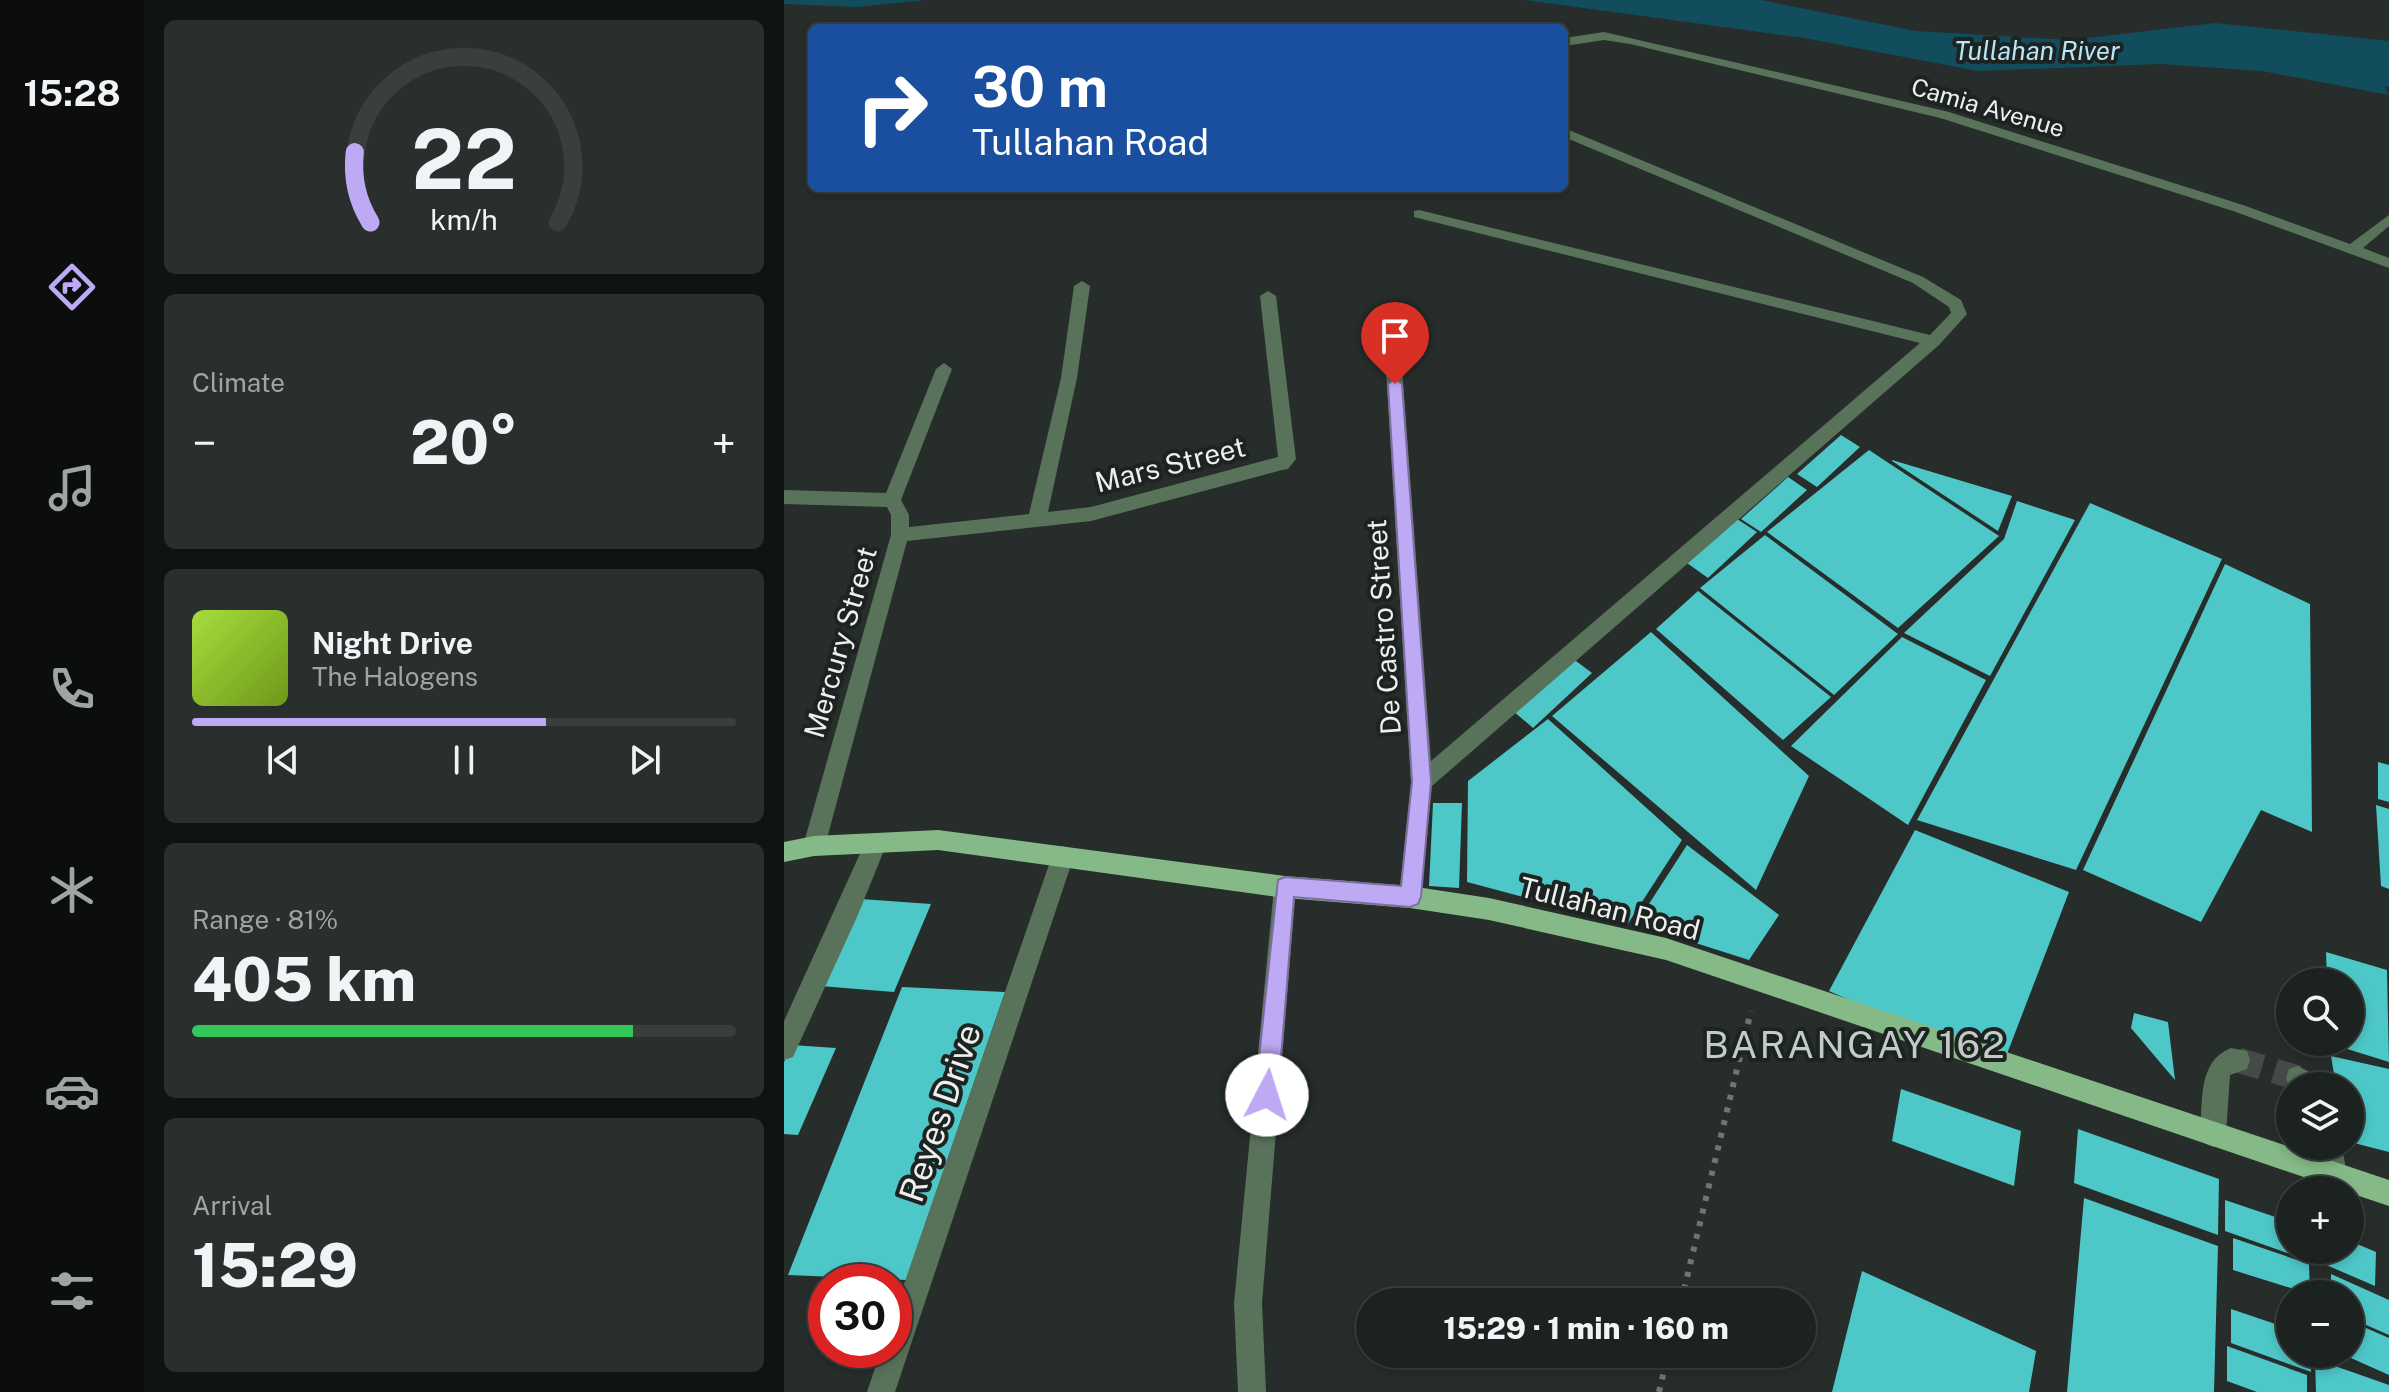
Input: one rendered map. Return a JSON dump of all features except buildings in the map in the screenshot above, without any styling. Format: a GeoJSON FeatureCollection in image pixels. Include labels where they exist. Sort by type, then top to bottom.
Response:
{"type":"FeatureCollection","features":[{"type":"Feature","properties":{"kind":"main road","name":"Tullahan Road"},"geometry":{"type":"LineString","coordinates":[[784,852],[814,846],[938,840],[1285,887],[1410,897],[1489,909],[1666,949],[2389,1193]]}},
{"type":"Feature","properties":{"kind":"street","name":"Camia Avenue"},"geometry":{"type":"LineString","coordinates":[[1568,41],[1604,36],[1630,40],[1944,115],[2139,175],[2389,263]]}},
{"type":"Feature","properties":{"kind":"street"},"geometry":{"type":"LineString","coordinates":[[1422,782],[1933,341],[1959,314],[1956,304],[1943,293],[1706,189],[1568,134]]}},
{"type":"Feature","properties":{"kind":"street"},"geometry":{"type":"LineString","coordinates":[[1419,214],[1933,341]]}},
{"type":"Feature","properties":{"kind":"street"},"geometry":{"type":"LineString","coordinates":[[2352,250],[2389,219]]}},
{"type":"Feature","properties":{"kind":"street"},"geometry":{"type":"LineString","coordinates":[[1037,519],[1069,378],[1082,286]]}},
{"type":"Feature","properties":{"kind":"street","name":"Mars Street"},"geometry":{"type":"LineString","coordinates":[[900,535],[1091,514],[1282,464],[1287,459],[1287,445],[1268,296]]}},
{"type":"Feature","properties":{"kind":"street","name":"De Castro Street"},"geometry":{"type":"LineString","coordinates":[[1393,354],[1422,782],[1410,897]]}},
{"type":"Feature","properties":{"kind":"street"},"geometry":{"type":"LineString","coordinates":[[784,497],[892,500],[944,369]]}},
{"type":"Feature","properties":{"kind":"street","name":"Mercury Street"},"geometry":{"type":"LineString","coordinates":[[814,846],[900,535],[900,515],[892,500]]}},
{"type":"Feature","properties":{"kind":"street"},"geometry":{"type":"LineString","coordinates":[[784,1048],[876,843]]}},
{"type":"Feature","properties":{"kind":"street","name":"Reyes Drive"},"geometry":{"type":"LineString","coordinates":[[881,1392],[1063,856]]}},
{"type":"Feature","properties":{"kind":"street"},"geometry":{"type":"LineString","coordinates":[[1252,1392],[1248,1303],[1285,887]]}},
{"type":"Feature","properties":{"kind":"street"},"geometry":{"type":"LineString","coordinates":[[2213,1134],[2218,1073],[2221,1065],[2229,1060],[2238,1060]]}},
{"type":"Feature","properties":{"kind":"street"},"geometry":{"type":"LineString","coordinates":[[2331,1160],[2334,1175]]}},
{"type":"Feature","properties":{"kind":"path"},"geometry":{"type":"LineString","coordinates":[[1684,1288],[1760,981]]}},
{"type":"Feature","properties":{"kind":"path"},"geometry":{"type":"LineString","coordinates":[[1659,1392],[1665,1368]]}},
{"type":"Feature","properties":{"kind":"water"},"geometry":{"type":"Polygon","coordinates":[[[784,0],[926,0],[856,7],[784,4],[784,0]]]}},
{"type":"Feature","properties":{"kind":"water"},"geometry":{"type":"Polygon","coordinates":[[[1525,0],[1761,0],[1916,31],[2070,40],[2215,23],[2389,41],[2389,62],[2376,69],[2389,95],[2262,71],[2160,64],[1978,71],[1804,38],[1525,0]]]}},
{"type":"Feature","properties":{"kind":"waterway","name":"Tullahan River"},"geometry":{"type":"LineString","coordinates":[[2278,54],[2389,73]]}},
{"type":"Feature","properties":{"kind":"tunnel"},"geometry":{"type":"LineString","coordinates":[[2238,1060],[2278,1072]]}},
{"type":"Feature","properties":{"kind":"district","name":"BARANGAY 162"},"geometry":{"type":"Point","coordinates":[1855,1044]}},
{"type":"Feature","properties":{"kind":"route"},"geometry":{"type":"LineString","coordinates":[[1267,1095],[1285,887],[1410,897],[1422,782],[1395,384]]}}]}
